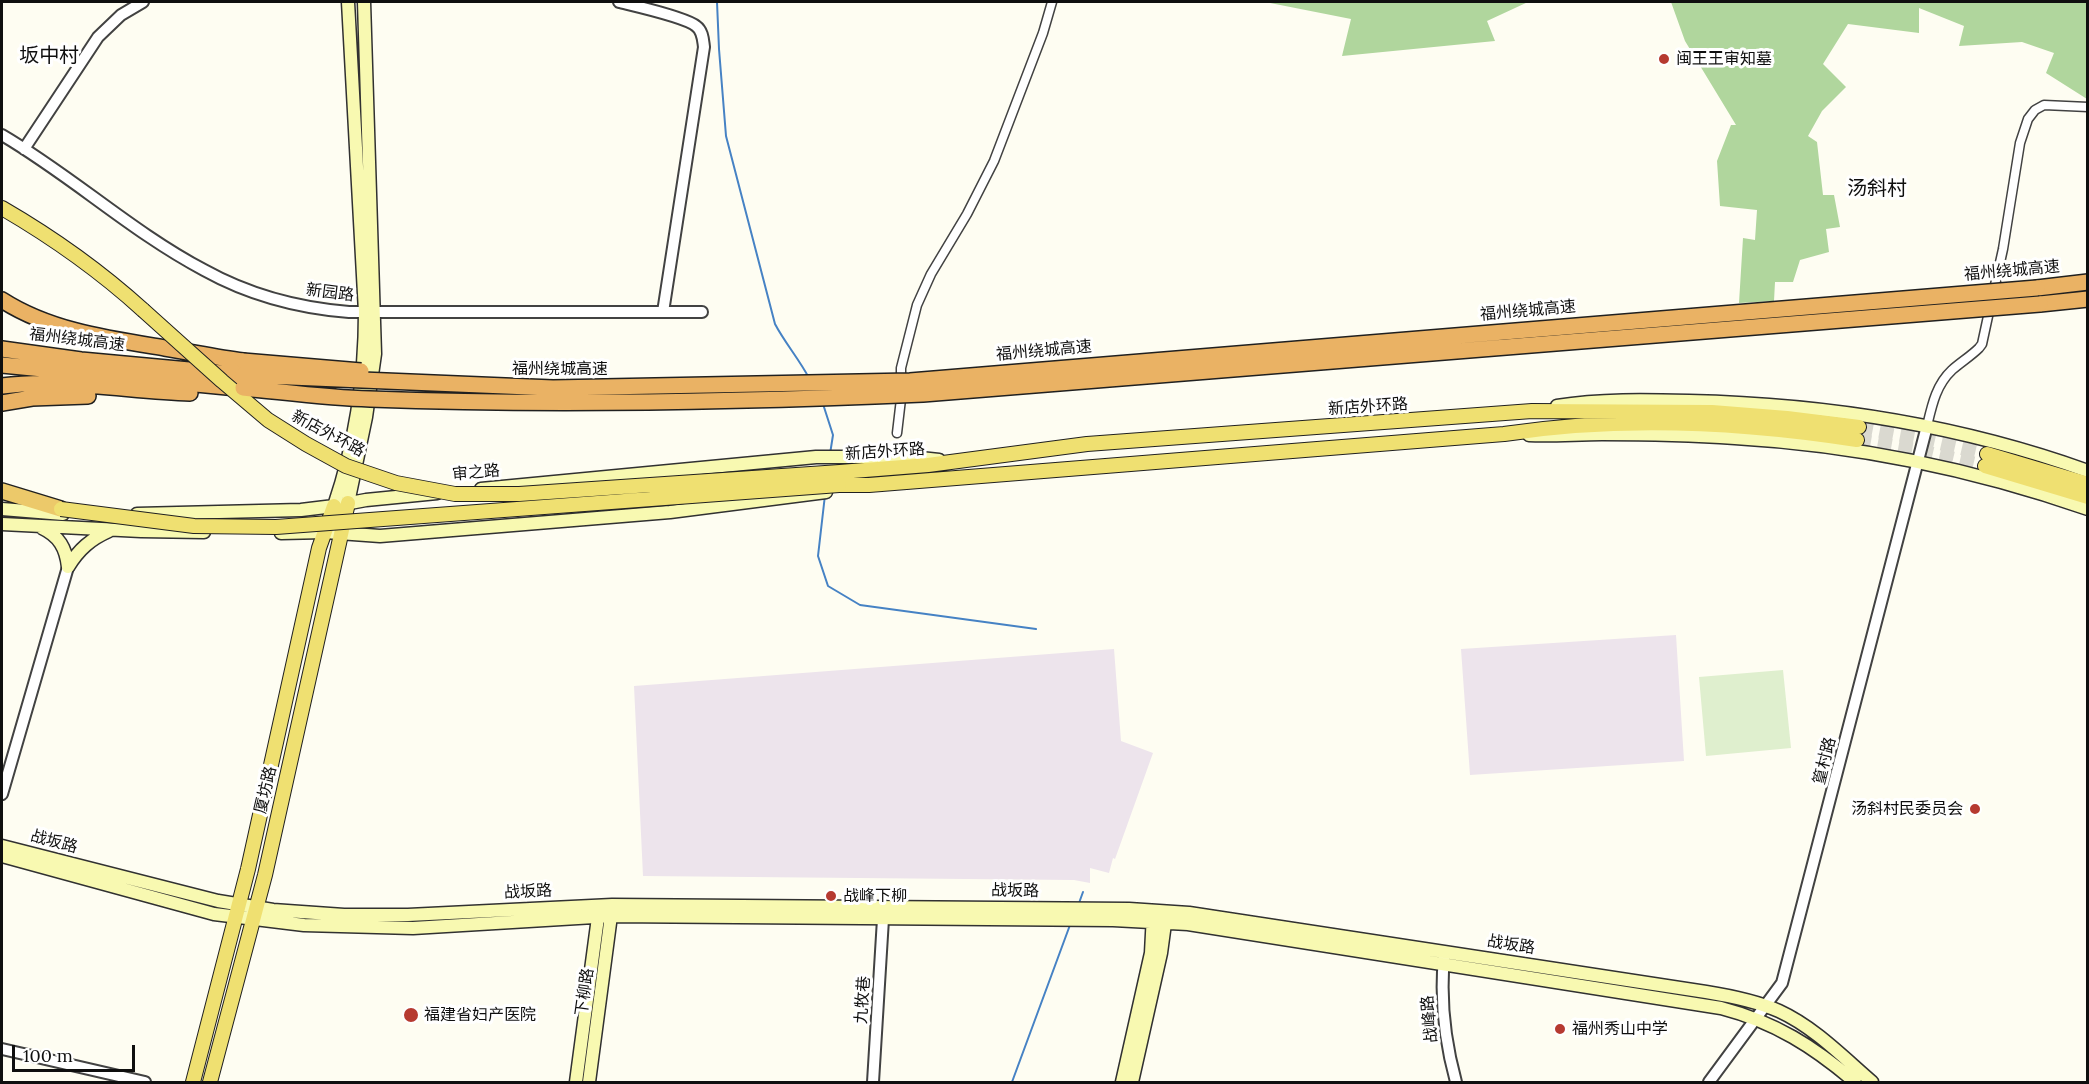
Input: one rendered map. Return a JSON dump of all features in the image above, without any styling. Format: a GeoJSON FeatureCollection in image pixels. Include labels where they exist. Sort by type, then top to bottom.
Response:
{"type":"FeatureCollection","features":[{"type":"Feature","properties":{"kind":"highway","name":"福州绕城高速"},"geometry":{"type":"LineString","coordinates":[[2,365],[243,380],[553,388],[910,381],[2088,282]]}},
{"type":"Feature","properties":{"kind":"highway","name":"福州绕城高速"},"geometry":{"type":"LineString","coordinates":[[2,349],[243,380],[368,399],[563,403],[762,401],[923,394],[2088,299]]}},
{"type":"Feature","properties":{"kind":"highway"},"geometry":{"type":"LineString","coordinates":[[2,300],[12,307],[60,326],[243,380]]}},
{"type":"Feature","properties":{"kind":"highway"},"geometry":{"type":"LineString","coordinates":[[2,403],[32,398],[169,393],[243,380]]}},
{"type":"Feature","properties":{"kind":"highway"},"geometry":{"type":"LineString","coordinates":[[2,386],[53,385],[169,393]]}},
{"type":"Feature","properties":{"kind":"highway"},"geometry":{"type":"LineString","coordinates":[[2,493],[61,509]]}},
{"type":"Feature","properties":{"kind":"main road"},"geometry":{"type":"LineString","coordinates":[[348,2],[369,312]]}},
{"type":"Feature","properties":{"kind":"main road"},"geometry":{"type":"LineString","coordinates":[[341,505],[364,369],[369,312],[364,2]]}},
{"type":"Feature","properties":{"kind":"main road","name":"新店外环路"},"geometry":{"type":"LineString","coordinates":[[2,208],[25,221],[123,292],[268,420],[306,444],[346,466],[396,483],[455,494],[519,494],[840,483],[869,485],[1504,434],[1546,427],[1658,424],[1858,433],[1786,418],[1712,412],[1532,411],[1087,444],[953,462],[840,483],[276,527],[194,526],[61,509]]}},
{"type":"Feature","properties":{"kind":"main road"},"geometry":{"type":"LineString","coordinates":[[1532,411],[1567,405],[1637,400],[1731,402],[1841,412],[1927,426],[2002,445],[2088,471]]}},
{"type":"Feature","properties":{"kind":"main road"},"geometry":{"type":"LineString","coordinates":[[1504,434],[1633,434],[1746,439],[1849,449],[1919,461],[2006,483],[2088,509]]}},
{"type":"Feature","properties":{"kind":"main road","name":"审之路"},"geometry":{"type":"LineString","coordinates":[[2,509],[97,515],[301,510],[366,500],[816,457],[911,457],[953,462]]}},
{"type":"Feature","properties":{"kind":"main road"},"geometry":{"type":"LineString","coordinates":[[2088,484],[1986,460],[2088,497]]}},
{"type":"Feature","properties":{"kind":"main road"},"geometry":{"type":"LineString","coordinates":[[2,524],[111,530],[325,532],[380,536],[670,512],[814,494],[840,483]]}},
{"type":"Feature","properties":{"kind":"main road","name":"厦坊路"},"geometry":{"type":"LineString","coordinates":[[193,1083],[238,911],[319,548],[325,532],[341,505]]}},
{"type":"Feature","properties":{"kind":"main road","name":"厦坊路"},"geometry":{"type":"LineString","coordinates":[[210,1083],[255,913],[341,533],[341,505]]}},
{"type":"Feature","properties":{"kind":"main road"},"geometry":{"type":"LineString","coordinates":[[38,526],[58,539],[65,552],[68,567]]}},
{"type":"Feature","properties":{"kind":"main road"},"geometry":{"type":"LineString","coordinates":[[68,567],[83,547],[111,530]]}},
{"type":"Feature","properties":{"kind":"main road","name":"战坂路"},"geometry":{"type":"LineString","coordinates":[[2,846],[203,898],[238,911]]}},
{"type":"Feature","properties":{"kind":"main road","name":"战坂路"},"geometry":{"type":"LineString","coordinates":[[2,856],[199,910],[255,913],[304,925],[391,928],[605,911],[1160,916],[1444,958],[1706,992],[1766,1006],[1790,1016],[1811,1030],[1872,1083]]}},
{"type":"Feature","properties":{"kind":"main road","name":"战坂路"},"geometry":{"type":"LineString","coordinates":[[605,911],[883,919],[1062,914]]}},
{"type":"Feature","properties":{"kind":"main road","name":"下柳路"},"geometry":{"type":"LineString","coordinates":[[576,1083],[605,911]]}},
{"type":"Feature","properties":{"kind":"main road","name":"下柳路"},"geometry":{"type":"LineString","coordinates":[[589,1083],[605,911]]}},
{"type":"Feature","properties":{"kind":"main road"},"geometry":{"type":"LineString","coordinates":[[1122,1083],[1160,916]]}},
{"type":"Feature","properties":{"kind":"main road"},"geometry":{"type":"LineString","coordinates":[[1132,1083],[1161,953],[1160,916]]}},
{"type":"Feature","properties":{"kind":"main road","name":"战坂路"},"geometry":{"type":"LineString","coordinates":[[1444,958],[1710,1006],[1757,1019],[1808,1045],[1855,1083]]}},
{"type":"Feature","properties":{"kind":"street"},"geometry":{"type":"LineString","coordinates":[[24,149],[98,37],[121,15],[143,2]]}},
{"type":"Feature","properties":{"kind":"street"},"geometry":{"type":"LineString","coordinates":[[619,2],[691,23],[701,32],[703,39],[704,48],[663,312]]}},
{"type":"Feature","properties":{"kind":"street"},"geometry":{"type":"LineString","coordinates":[[897,432],[901,399],[901,368],[916,305],[994,161],[1040,41],[1052,2]]}},
{"type":"Feature","properties":{"kind":"street"},"geometry":{"type":"LineString","coordinates":[[1927,426],[1934,397],[1942,381],[1979,348],[1983,338],[2003,249],[2020,143],[2028,119],[2035,110],[2044,105],[2088,107]]}},
{"type":"Feature","properties":{"kind":"street","name":"新园路"},"geometry":{"type":"LineString","coordinates":[[2,135],[170,250],[214,275],[260,295],[291,303],[335,311],[369,312],[702,312]]}},
{"type":"Feature","properties":{"kind":"street","name":"篁村路"},"geometry":{"type":"LineString","coordinates":[[1709,1083],[1782,983],[1927,426]]}},
{"type":"Feature","properties":{"kind":"street"},"geometry":{"type":"LineString","coordinates":[[2,794],[68,567]]}},
{"type":"Feature","properties":{"kind":"street","name":"九牧巷"},"geometry":{"type":"LineString","coordinates":[[873,1083],[883,919]]}},
{"type":"Feature","properties":{"kind":"street","name":"战峰路"},"geometry":{"type":"LineString","coordinates":[[1444,958],[1445,1029],[1456,1083]]}},
{"type":"Feature","properties":{"kind":"street"},"geometry":{"type":"LineString","coordinates":[[2,1049],[145,1083]]}},
{"type":"Feature","properties":{"kind":"shaded area"},"geometry":{"type":"Polygon","coordinates":[[[1676,635],[1684,761],[1470,775],[1461,649],[1676,635]]]}},
{"type":"Feature","properties":{"kind":"shaded area"},"geometry":{"type":"Polygon","coordinates":[[[1114,649],[1121,741],[1153,753],[1109,873],[1090,868],[1090,883],[1074,880],[643,876],[634,686],[1114,649]]]}},
{"type":"Feature","properties":{"kind":"green space"},"geometry":{"type":"Polygon","coordinates":[[[1265,2],[1528,2],[1487,21],[1495,41],[1342,56],[1351,19],[1265,2]]]}},
{"type":"Feature","properties":{"kind":"green space"},"geometry":{"type":"Polygon","coordinates":[[[1671,2],[2087,2],[2087,99],[2046,73],[2054,53],[2022,42],[1959,46],[1964,26],[1919,8],[1919,33],[1848,24],[1823,64],[1846,87],[1822,111],[1808,136],[1817,142],[1823,195],[1834,195],[1840,227],[1826,229],[1829,252],[1800,260],[1793,282],[1775,282],[1774,301],[1739,303],[1743,238],[1755,240],[1757,210],[1720,206],[1717,161],[1731,125],[1736,125],[1685,41],[1671,2]]]}},
{"type":"Feature","properties":{"kind":"green space"},"geometry":{"type":"Polygon","coordinates":[[[1783,670],[1791,748],[1706,756],[1699,677],[1783,670]]]}},
{"type":"Feature","properties":{"kind":"waterway"},"geometry":{"type":"LineString","coordinates":[[717,2],[726,136],[775,324],[809,378]]}},
{"type":"Feature","properties":{"kind":"waterway"},"geometry":{"type":"LineString","coordinates":[[823,404],[833,435],[830,454]]}},
{"type":"Feature","properties":{"kind":"waterway"},"geometry":{"type":"LineString","coordinates":[[825,495],[818,556],[828,586],[860,605],[1036,629]]}},
{"type":"Feature","properties":{"kind":"waterway"},"geometry":{"type":"LineString","coordinates":[[1079,903],[1083,892]]}},
{"type":"Feature","properties":{"kind":"waterway"},"geometry":{"type":"LineString","coordinates":[[1012,1082],[1070,925]]}},
{"type":"Feature","properties":{"kind":"tunnel"},"geometry":{"type":"LineString","coordinates":[[1859,427],[1987,454]]}},
{"type":"Feature","properties":{"kind":"tunnel"},"geometry":{"type":"LineString","coordinates":[[1857,440],[1921,451],[1985,466]]}},
{"type":"Feature","properties":{"kind":"place","name":"闽王王审知墓"},"geometry":{"type":"Point","coordinates":[1664,59]}},
{"type":"Feature","properties":{"kind":"place","name":"汤斜村民委员会"},"geometry":{"type":"Point","coordinates":[1975,809]}},
{"type":"Feature","properties":{"kind":"place","name":"战峰下柳"},"geometry":{"type":"Point","coordinates":[831,896]}},
{"type":"Feature","properties":{"kind":"place","name":"福建省妇产医院"},"geometry":{"type":"Point","coordinates":[411,1015]}},
{"type":"Feature","properties":{"kind":"place","name":"福州秀山中学"},"geometry":{"type":"Point","coordinates":[1560,1029]}},
{"type":"Feature","properties":{"kind":"district","name":"坂中村"},"geometry":{"type":"Point","coordinates":[49,56]}},
{"type":"Feature","properties":{"kind":"district","name":"汤斜村"},"geometry":{"type":"Point","coordinates":[1877,189]}}]}
